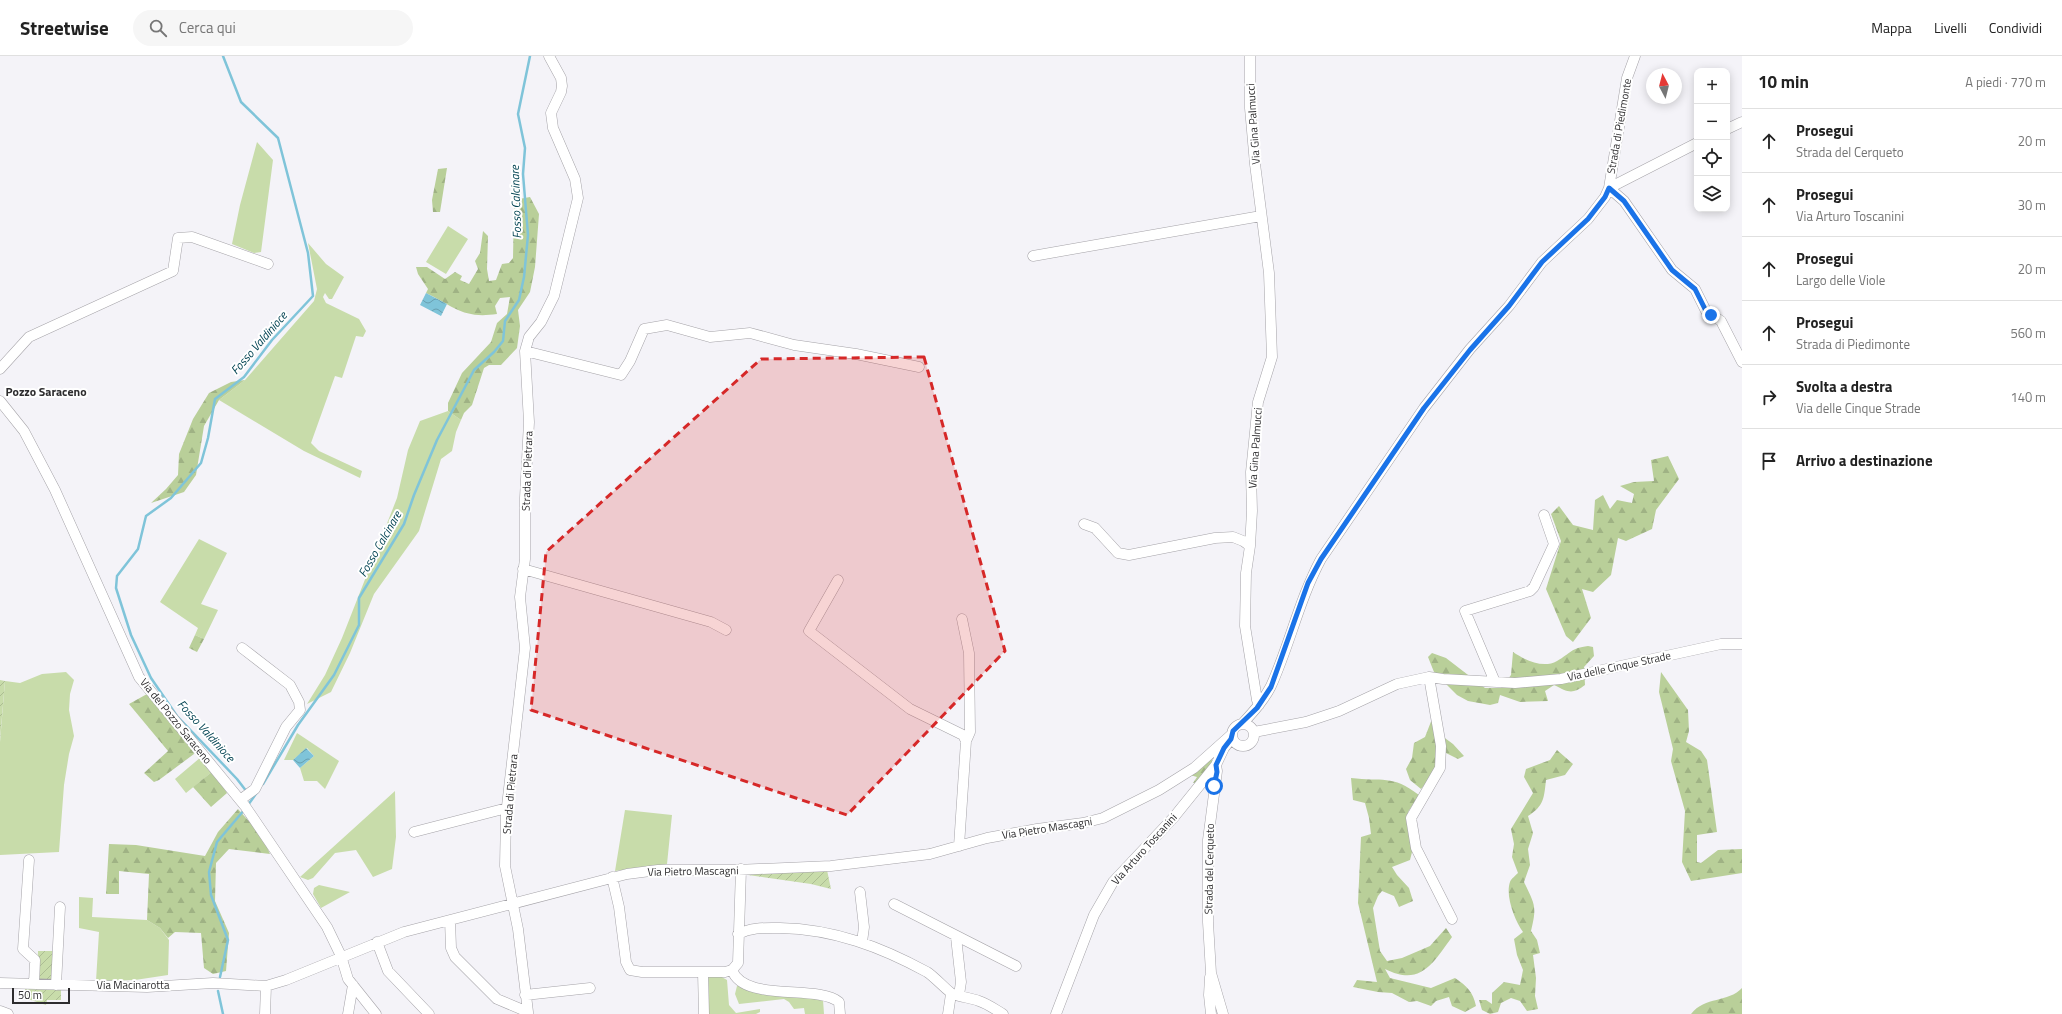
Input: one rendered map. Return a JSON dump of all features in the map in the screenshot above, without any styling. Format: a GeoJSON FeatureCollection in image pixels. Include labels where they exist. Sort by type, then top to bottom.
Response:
{"type":"FeatureCollection","features":[{"type":"Feature","properties":{"kind":"street","name":"Strada di Pietrara"},"geometry":{"type":"LineString","coordinates":[[528,1013],[518,929],[505,866],[507,808],[525,648],[520,597],[523,569],[529,422],[525,351],[529,337],[541,322],[554,296],[578,198],[575,179],[553,128],[551,113],[561,92],[562,86],[561,78],[549,56]]}},
{"type":"Feature","properties":{"kind":"street","name":"Via Gina Palmucci"},"geometry":{"type":"LineString","coordinates":[[1250,56],[1250,108],[1261,216],[1269,273],[1272,357],[1258,402],[1251,472],[1252,511],[1250,546],[1246,573],[1246,626],[1258,706]]}},
{"type":"Feature","properties":{"kind":"street","name":"Strada di Piedimonte"},"geometry":{"type":"LineString","coordinates":[[1232,743],[1237,726],[1243,723],[1258,706],[1271,687],[1308,583],[1321,559],[1433,396],[1470,350],[1509,306],[1542,262],[1588,219],[1605,197],[1609,188],[1625,86],[1635,56]]}},
{"type":"Feature","properties":{"kind":"street"},"geometry":{"type":"LineString","coordinates":[[1730,128],[1742,122]]}},
{"type":"Feature","properties":{"kind":"street"},"geometry":{"type":"LineString","coordinates":[[1694,145],[1609,188],[1624,201],[1672,270],[1695,289],[1706,311],[1721,321],[1742,362]]}},
{"type":"Feature","properties":{"kind":"street"},"geometry":{"type":"LineString","coordinates":[[1033,256],[1261,216]]}},
{"type":"Feature","properties":{"kind":"street"},"geometry":{"type":"LineString","coordinates":[[0,369],[29,337],[173,270],[178,238],[192,237],[268,264]]}},
{"type":"Feature","properties":{"kind":"street"},"geometry":{"type":"LineString","coordinates":[[525,351],[621,375],[630,361],[644,329],[667,325],[710,337],[750,333],[794,345],[856,354],[919,367]]}},
{"type":"Feature","properties":{"kind":"street","name":"Via del Pozzo Saraceno"},"geometry":{"type":"LineString","coordinates":[[0,400],[24,431],[55,490],[139,677],[240,800],[327,927],[341,956],[348,979],[376,1014]]}},
{"type":"Feature","properties":{"kind":"street"},"geometry":{"type":"LineString","coordinates":[[1494,682],[1465,611],[1530,591],[1534,587],[1554,544],[1544,515]]}},
{"type":"Feature","properties":{"kind":"street"},"geometry":{"type":"LineString","coordinates":[[1084,524],[1094,528],[1118,553],[1129,555],[1215,538],[1233,537],[1243,540],[1250,546]]}},
{"type":"Feature","properties":{"kind":"street"},"geometry":{"type":"LineString","coordinates":[[523,569],[711,622],[726,630]]}},
{"type":"Feature","properties":{"kind":"street"},"geometry":{"type":"LineString","coordinates":[[838,580],[809,631],[910,709],[963,735],[966,741]]}},
{"type":"Feature","properties":{"kind":"street"},"geometry":{"type":"LineString","coordinates":[[959,846],[966,741],[970,732],[969,653],[962,619]]}},
{"type":"Feature","properties":{"kind":"street","name":"Via delle Cinque Strade"},"geometry":{"type":"LineString","coordinates":[[1253,730],[1306,722],[1339,711],[1397,684],[1429,677],[1443,680],[1515,683],[1561,678],[1721,644],[1742,644]]}},
{"type":"Feature","properties":{"kind":"street"},"geometry":{"type":"LineString","coordinates":[[240,800],[254,789],[286,727],[300,710],[299,702],[290,685],[242,648]]}},
{"type":"Feature","properties":{"kind":"street"},"geometry":{"type":"LineString","coordinates":[[1429,677],[1441,746],[1440,768],[1411,818],[1416,848],[1452,919]]}},
{"type":"Feature","properties":{"kind":"street","name":"Strada di Piedimonte"},"geometry":{"type":"LineString","coordinates":[[1253,730],[1258,706]]}},
{"type":"Feature","properties":{"kind":"street"},"geometry":{"type":"LineString","coordinates":[[1213,750],[1232,743],[1250,743],[1252,740],[1253,730],[1248,724],[1243,723]]}},
{"type":"Feature","properties":{"kind":"street","name":"Via Pietro Mascagni"},"geometry":{"type":"LineString","coordinates":[[341,956],[404,932],[512,905],[612,877],[658,870],[831,866],[930,854],[987,838],[1037,829],[1083,824],[1103,818],[1159,790],[1194,768],[1213,750],[1232,743]]}},
{"type":"Feature","properties":{"kind":"street","name":"Via Arturo Toscanini"},"geometry":{"type":"LineString","coordinates":[[1056,1014],[1094,915],[1113,882],[1174,817],[1232,743]]}},
{"type":"Feature","properties":{"kind":"street","name":"Strada del Cerqueto"},"geometry":{"type":"LineString","coordinates":[[1211,1014],[1208,995],[1211,973],[1208,922],[1208,840],[1218,762]]}},
{"type":"Feature","properties":{"kind":"street"},"geometry":{"type":"LineString","coordinates":[[414,832],[507,808]]}},
{"type":"Feature","properties":{"kind":"street"},"geometry":{"type":"LineString","coordinates":[[29,860],[23,948],[35,960],[34,984]]}},
{"type":"Feature","properties":{"kind":"street"},"geometry":{"type":"LineString","coordinates":[[612,877],[619,907],[626,962],[630,970],[642,972],[725,972],[732,970],[738,963],[741,869]]}},
{"type":"Feature","properties":{"kind":"street"},"geometry":{"type":"LineString","coordinates":[[860,892],[864,927],[862,942]]}},
{"type":"Feature","properties":{"kind":"street"},"geometry":{"type":"LineString","coordinates":[[894,904],[956,937],[1016,966]]}},
{"type":"Feature","properties":{"kind":"street"},"geometry":{"type":"LineString","coordinates":[[56,985],[60,907]]}},
{"type":"Feature","properties":{"kind":"street"},"geometry":{"type":"LineString","coordinates":[[450,920],[451,948],[455,957],[497,999],[528,1013]]}},
{"type":"Feature","properties":{"kind":"street"},"geometry":{"type":"LineString","coordinates":[[738,934],[747,929],[797,928],[831,933],[862,942],[896,956],[930,974],[955,994],[980,1001],[1003,1014]]}},
{"type":"Feature","properties":{"kind":"street"},"geometry":{"type":"LineString","coordinates":[[948,1014],[961,982],[956,937]]}},
{"type":"Feature","properties":{"kind":"street"},"geometry":{"type":"LineString","coordinates":[[377,942],[388,971],[429,1014]]}},
{"type":"Feature","properties":{"kind":"street","name":"Via Macinarotta"},"geometry":{"type":"LineString","coordinates":[[0,983],[147,987],[213,983],[266,986],[286,980],[341,956]]}},
{"type":"Feature","properties":{"kind":"street"},"geometry":{"type":"LineString","coordinates":[[732,970],[735,977],[748,985],[790,993],[833,997],[839,1002],[840,1014]]}},
{"type":"Feature","properties":{"kind":"street"},"geometry":{"type":"LineString","coordinates":[[703,972],[704,1014]]}},
{"type":"Feature","properties":{"kind":"street","name":"Strada del Cerqueto"},"geometry":{"type":"LineString","coordinates":[[1211,973],[1223,1014]]}},
{"type":"Feature","properties":{"kind":"street"},"geometry":{"type":"LineString","coordinates":[[348,1014],[353,985]]}},
{"type":"Feature","properties":{"kind":"street"},"geometry":{"type":"LineString","coordinates":[[264,1014],[266,986]]}},
{"type":"Feature","properties":{"kind":"street"},"geometry":{"type":"LineString","coordinates":[[525,995],[590,988]]}},
{"type":"Feature","properties":{"kind":"street"},"geometry":{"type":"LineString","coordinates":[[0,1011],[8,1014]]}},
{"type":"Feature","properties":{"kind":"highlighted area"},"geometry":{"type":"Polygon","coordinates":[[[924,357],[1005,651],[847,815],[531,710],[546,552],[761,359],[924,357]]]}},
{"type":"Feature","properties":{"kind":"green space"},"geometry":{"type":"Polygon","coordinates":[[[257,142],[273,160],[261,252],[254,253],[232,244],[240,205],[257,142]]]}},
{"type":"Feature","properties":{"kind":"green space"},"geometry":{"type":"Polygon","coordinates":[[[447,168],[440,212],[433,212],[432,200],[438,169],[447,168]]]}},
{"type":"Feature","properties":{"kind":"green space"},"geometry":{"type":"Polygon","coordinates":[[[530,197],[539,214],[535,267],[530,292],[518,310],[520,326],[517,348],[501,365],[489,365],[484,368],[472,405],[464,413],[461,420],[448,411],[448,403],[462,373],[491,342],[497,323],[507,314],[510,297],[500,298],[495,306],[497,314],[476,315],[460,311],[426,293],[428,289],[418,274],[416,267],[427,267],[445,279],[455,272],[462,276],[460,280],[469,284],[478,269],[475,261],[480,253],[483,231],[488,236],[487,269],[489,281],[496,280],[502,264],[509,263],[513,258],[514,207],[519,199],[530,197]]]}},
{"type":"Feature","properties":{"kind":"green space"},"geometry":{"type":"Polygon","coordinates":[[[448,226],[468,239],[446,274],[426,262],[448,226]]]}},
{"type":"Feature","properties":{"kind":"green space"},"geometry":{"type":"Polygon","coordinates":[[[308,243],[326,264],[344,277],[332,299],[329,299],[325,293],[323,297],[326,303],[359,319],[366,331],[363,337],[356,336],[342,378],[335,376],[311,443],[319,451],[362,471],[360,478],[304,451],[219,400],[245,380],[314,301],[317,289],[308,243]]]}},
{"type":"Feature","properties":{"kind":"green space"},"geometry":{"type":"Polygon","coordinates":[[[245,380],[219,400],[204,426],[196,475],[184,492],[151,503],[178,475],[179,454],[193,419],[209,393],[231,382],[245,380]]]}},
{"type":"Feature","properties":{"kind":"green space"},"geometry":{"type":"Polygon","coordinates":[[[448,411],[461,420],[456,432],[452,451],[441,459],[419,531],[374,594],[350,653],[331,692],[307,704],[325,675],[342,638],[397,498],[408,450],[420,421],[448,411]]]}},
{"type":"Feature","properties":{"kind":"green space"},"geometry":{"type":"Polygon","coordinates":[[[1668,456],[1679,479],[1656,510],[1652,529],[1626,541],[1618,538],[1611,575],[1593,592],[1582,589],[1591,618],[1573,642],[1566,636],[1546,589],[1561,541],[1551,514],[1559,506],[1573,525],[1593,530],[1595,500],[1603,495],[1610,509],[1617,500],[1632,503],[1634,494],[1620,486],[1634,482],[1654,481],[1651,460],[1668,456]]]}},
{"type":"Feature","properties":{"kind":"green space"},"geometry":{"type":"Polygon","coordinates":[[[199,539],[227,553],[201,604],[218,610],[204,639],[195,635],[198,628],[160,602],[199,539]]]}},
{"type":"Feature","properties":{"kind":"green space"},"geometry":{"type":"Polygon","coordinates":[[[195,635],[204,639],[197,652],[189,648],[195,635]]]}},
{"type":"Feature","properties":{"kind":"green space"},"geometry":{"type":"Polygon","coordinates":[[[1588,646],[1593,647],[1594,656],[1584,667],[1585,685],[1581,688],[1570,691],[1554,685],[1545,691],[1548,701],[1520,702],[1500,695],[1498,703],[1490,705],[1468,701],[1457,695],[1434,672],[1428,657],[1432,653],[1446,658],[1485,688],[1501,688],[1511,675],[1513,652],[1534,662],[1546,664],[1557,661],[1574,650],[1588,646]]]}},
{"type":"Feature","properties":{"kind":"green space"},"geometry":{"type":"Polygon","coordinates":[[[66,672],[74,680],[70,694],[69,710],[74,736],[69,754],[64,785],[59,852],[0,855],[0,742],[5,681],[20,683],[42,674],[66,672]]]}},
{"type":"Feature","properties":{"kind":"green space"},"geometry":{"type":"Polygon","coordinates":[[[1661,672],[1688,710],[1689,731],[1686,742],[1701,751],[1707,760],[1717,832],[1697,835],[1697,862],[1701,863],[1718,850],[1742,849],[1742,873],[1691,881],[1682,862],[1685,811],[1671,761],[1673,749],[1659,692],[1661,672]]]}},
{"type":"Feature","properties":{"kind":"green space"},"geometry":{"type":"Polygon","coordinates":[[[0,680],[5,681],[0,740],[0,680]]]}},
{"type":"Feature","properties":{"kind":"green space"},"geometry":{"type":"Polygon","coordinates":[[[147,694],[193,749],[194,754],[159,780],[154,782],[144,773],[168,751],[129,704],[147,694]]]}},
{"type":"Feature","properties":{"kind":"green space"},"geometry":{"type":"Polygon","coordinates":[[[1432,719],[1434,730],[1453,744],[1464,756],[1458,759],[1446,753],[1439,758],[1431,777],[1421,789],[1410,780],[1406,769],[1412,758],[1414,743],[1425,737],[1432,719]]]}},
{"type":"Feature","properties":{"kind":"green space"},"geometry":{"type":"Polygon","coordinates":[[[297,733],[339,761],[325,789],[317,781],[304,781],[300,768],[314,756],[307,748],[293,760],[284,760],[297,733]]]}},
{"type":"Feature","properties":{"kind":"green space"},"geometry":{"type":"Polygon","coordinates":[[[1557,750],[1573,764],[1565,775],[1546,780],[1545,792],[1540,805],[1528,816],[1533,833],[1528,849],[1530,865],[1524,882],[1533,901],[1534,916],[1531,931],[1537,940],[1540,953],[1533,955],[1536,978],[1535,996],[1538,1009],[1527,1011],[1520,1001],[1511,998],[1501,1003],[1498,1012],[1490,1014],[1482,1010],[1479,1000],[1486,1000],[1492,1004],[1492,993],[1504,982],[1520,985],[1523,970],[1517,955],[1514,939],[1523,932],[1517,922],[1512,908],[1509,888],[1512,878],[1518,873],[1512,857],[1514,844],[1511,829],[1533,793],[1524,777],[1526,769],[1550,760],[1557,750]]]}},
{"type":"Feature","properties":{"kind":"green space"},"geometry":{"type":"Polygon","coordinates":[[[201,757],[213,771],[186,793],[175,779],[201,757]]]}},
{"type":"Feature","properties":{"kind":"green space"},"geometry":{"type":"Polygon","coordinates":[[[1210,757],[1214,763],[1200,782],[1193,783],[1197,777],[1190,775],[1210,757]]]}},
{"type":"Feature","properties":{"kind":"green space"},"geometry":{"type":"Polygon","coordinates":[[[213,771],[227,793],[211,807],[193,787],[213,771]]]}},
{"type":"Feature","properties":{"kind":"green space"},"geometry":{"type":"Polygon","coordinates":[[[1351,778],[1394,781],[1410,788],[1419,795],[1408,812],[1408,826],[1413,848],[1410,860],[1392,867],[1409,888],[1413,901],[1399,907],[1394,896],[1382,891],[1378,896],[1373,908],[1380,951],[1387,961],[1402,958],[1430,946],[1446,928],[1452,937],[1439,956],[1425,970],[1417,974],[1408,975],[1397,974],[1385,969],[1390,978],[1431,988],[1455,978],[1469,990],[1475,1001],[1476,1006],[1465,1012],[1452,1006],[1449,997],[1436,1001],[1431,1006],[1417,1001],[1409,1002],[1392,993],[1353,987],[1357,980],[1377,982],[1358,903],[1361,837],[1371,834],[1369,818],[1365,803],[1353,800],[1351,778]]]}},
{"type":"Feature","properties":{"kind":"green space"},"geometry":{"type":"Polygon","coordinates":[[[395,791],[396,837],[392,869],[373,877],[356,850],[335,853],[313,878],[308,880],[300,877],[395,791]]]}},
{"type":"Feature","properties":{"kind":"green space"},"geometry":{"type":"Polygon","coordinates":[[[238,809],[262,836],[270,854],[229,849],[216,863],[215,901],[229,933],[226,971],[213,974],[204,968],[201,933],[175,932],[168,938],[160,928],[147,920],[149,874],[119,871],[119,894],[106,894],[109,844],[136,845],[205,856],[218,832],[238,809]]]}},
{"type":"Feature","properties":{"kind":"green space"},"geometry":{"type":"Polygon","coordinates":[[[625,810],[672,815],[667,864],[615,871],[625,810]]]}},
{"type":"Feature","properties":{"kind":"green space"},"geometry":{"type":"Polygon","coordinates":[[[827,870],[831,889],[811,884],[748,875],[748,872],[827,870]]]}},
{"type":"Feature","properties":{"kind":"green space"},"geometry":{"type":"Polygon","coordinates":[[[319,885],[350,892],[321,908],[313,894],[314,888],[319,885]]]}},
{"type":"Feature","properties":{"kind":"green space"},"geometry":{"type":"Polygon","coordinates":[[[79,897],[93,898],[92,917],[147,920],[160,928],[169,940],[168,975],[135,980],[96,981],[99,932],[79,928],[79,897]]]}},
{"type":"Feature","properties":{"kind":"green space"},"geometry":{"type":"Polygon","coordinates":[[[38,951],[54,951],[53,981],[37,980],[38,951]]]}},
{"type":"Feature","properties":{"kind":"green space"},"geometry":{"type":"Polygon","coordinates":[[[712,975],[720,976],[727,980],[729,1005],[736,1013],[760,1009],[760,1012],[756,1014],[708,1014],[707,977],[712,975]]]}},
{"type":"Feature","properties":{"kind":"green space"},"geometry":{"type":"Polygon","coordinates":[[[741,985],[769,993],[823,1000],[824,1014],[805,1014],[804,1008],[794,1009],[789,1002],[784,999],[739,1004],[735,994],[737,986],[741,985]]]}},
{"type":"Feature","properties":{"kind":"green space"},"geometry":{"type":"Polygon","coordinates":[[[1742,988],[1742,1014],[1691,1014],[1703,1004],[1730,996],[1742,988]]]}},
{"type":"Feature","properties":{"kind":"green space"},"geometry":{"type":"Polygon","coordinates":[[[25,989],[61,990],[61,1000],[47,1000],[46,1005],[25,998],[25,989]]]}},
{"type":"Feature","properties":{"kind":"water"},"geometry":{"type":"Polygon","coordinates":[[[426,293],[447,304],[441,316],[420,305],[426,293]]]}},
{"type":"Feature","properties":{"kind":"water"},"geometry":{"type":"Polygon","coordinates":[[[306,748],[314,756],[300,768],[293,760],[306,748]]]}},
{"type":"Feature","properties":{"kind":"waterway","name":"Fosso Valdinioce"},"geometry":{"type":"LineString","coordinates":[[223,56],[241,102],[278,138],[308,253],[313,296],[272,340],[244,377],[215,399],[208,438],[201,463],[171,498],[146,516],[138,549],[117,576],[116,588],[131,635],[151,678],[177,716],[237,779],[247,792]]}},
{"type":"Feature","properties":{"kind":"waterway","name":"Fosso Calcinare"},"geometry":{"type":"LineString","coordinates":[[263,784],[298,725],[334,675],[359,625],[359,598],[404,524],[414,495],[437,440],[474,370],[494,352],[503,341],[505,321],[519,300],[524,277],[528,235],[523,174],[525,148],[518,114],[530,56]]}},
{"type":"Feature","properties":{"kind":"waterway","name":"Fosso Calcinare"},"geometry":{"type":"LineString","coordinates":[[248,805],[258,791]]}},
{"type":"Feature","properties":{"kind":"waterway","name":"Fosso Calcinare"},"geometry":{"type":"LineString","coordinates":[[220,977],[228,940],[211,895],[209,872],[217,842],[245,809]]}},
{"type":"Feature","properties":{"kind":"waterway","name":"Fosso Calcinare"},"geometry":{"type":"LineString","coordinates":[[218,991],[223,1014]]}},
{"type":"Feature","properties":{"kind":"district","name":"Pozzo Saraceno"},"geometry":{"type":"Point","coordinates":[46,392]}},
{"type":"Feature","properties":{"kind":"route"},"geometry":{"type":"LineString","coordinates":[[1214,786],[1217,772],[1216,765],[1226,744],[1231,739],[1233,731],[1257,708],[1271,687],[1308,583],[1321,559],[1424,408],[1470,350],[1509,306],[1542,262],[1588,219],[1605,197],[1609,188],[1624,201],[1672,270],[1695,289],[1706,311],[1711,315]]}}]}
